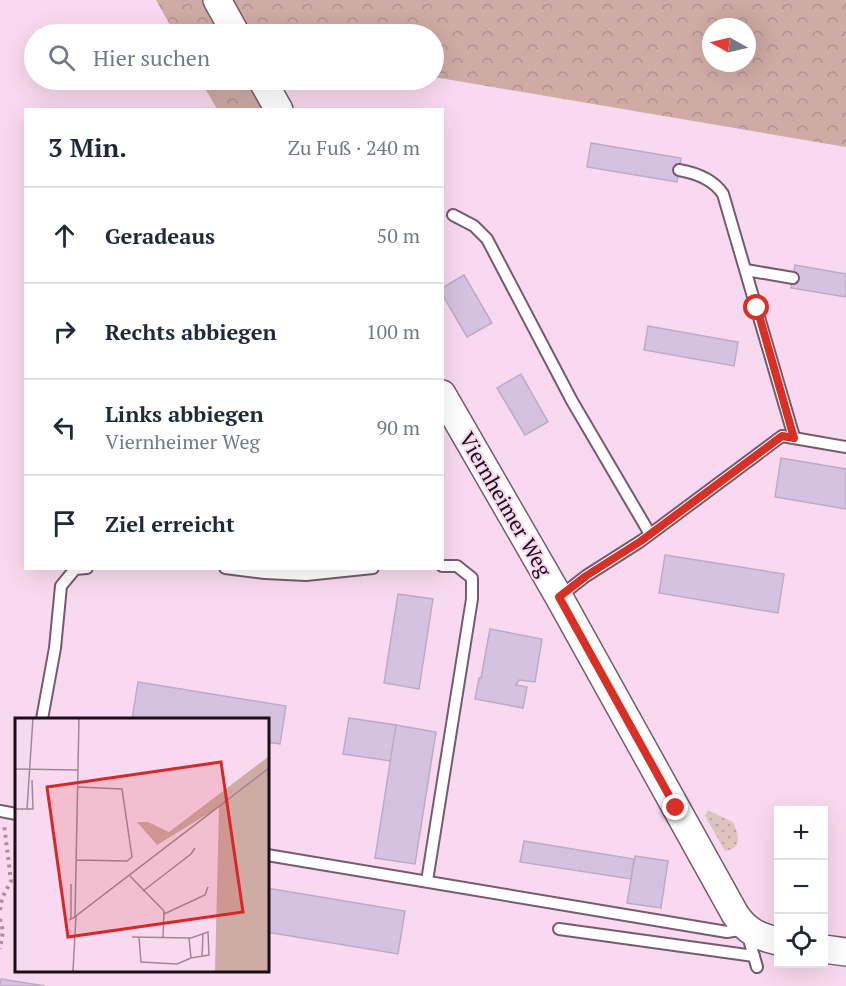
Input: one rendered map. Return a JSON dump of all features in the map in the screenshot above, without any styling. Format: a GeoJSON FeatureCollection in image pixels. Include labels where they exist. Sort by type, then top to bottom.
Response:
{"type":"FeatureCollection","features":[{"type":"Feature","properties":{"kind":"street"},"geometry":{"type":"LineString","coordinates":[[217,0],[230,24]]}},
{"type":"Feature","properties":{"kind":"street"},"geometry":{"type":"LineString","coordinates":[[268,90],[278,108]]}},
{"type":"Feature","properties":{"kind":"street","name":"Viernheimer Weg"},"geometry":{"type":"LineString","coordinates":[[444,397],[559,597],[735,914],[746,929]]}},
{"type":"Feature","properties":{"kind":"street"},"geometry":{"type":"LineString","coordinates":[[746,929],[774,940]]}},
{"type":"Feature","properties":{"kind":"street"},"geometry":{"type":"LineString","coordinates":[[828,950],[846,952]]}},
{"type":"Feature","properties":{"kind":"lane"},"geometry":{"type":"LineString","coordinates":[[679,170],[717,184],[723,194],[794,438]]}},
{"type":"Feature","properties":{"kind":"lane"},"geometry":{"type":"LineString","coordinates":[[453,215],[474,226],[487,239],[572,401],[650,534]]}},
{"type":"Feature","properties":{"kind":"lane"},"geometry":{"type":"LineString","coordinates":[[746,270],[793,278]]}},
{"type":"Feature","properties":{"kind":"lane"},"geometry":{"type":"LineString","coordinates":[[559,597],[586,576],[650,534],[782,436],[846,447]]}},
{"type":"Feature","properties":{"kind":"lane"},"geometry":{"type":"LineString","coordinates":[[427,881],[472,599],[472,578],[457,566],[444,566]]}},
{"type":"Feature","properties":{"kind":"lane"},"geometry":{"type":"LineString","coordinates":[[42,718],[55,648],[61,586],[74,570]]}},
{"type":"Feature","properties":{"kind":"lane"},"geometry":{"type":"LineString","coordinates":[[241,570],[306,575],[354,570]]}},
{"type":"Feature","properties":{"kind":"lane"},"geometry":{"type":"LineString","coordinates":[[268,855],[727,932],[746,929],[756,962],[559,929]]}},
{"type":"Feature","properties":{"kind":"path"},"geometry":{"type":"LineString","coordinates":[[0,910],[2,898],[11,881],[2,811]]}},
{"type":"Feature","properties":{"kind":"path"},"geometry":{"type":"LineString","coordinates":[[0,919],[3,931],[0,949]]}},
{"type":"Feature","properties":{"kind":"shaded area"},"geometry":{"type":"Polygon","coordinates":[[[708,810],[733,822],[738,837],[735,847],[725,851],[705,816],[708,810]]]}},
{"type":"Feature","properties":{"kind":"green space"},"geometry":{"type":"Polygon","coordinates":[[[156,0],[846,0],[846,147],[444,79],[444,24],[169,24],[156,0]]]}},
{"type":"Feature","properties":{"kind":"green space"},"geometry":{"type":"Polygon","coordinates":[[[206,90],[266,90],[275,108],[216,108],[206,90]]]}},
{"type":"Feature","properties":{"kind":"building"},"geometry":{"type":"Polygon","coordinates":[[[591,143],[681,158],[677,182],[587,167],[591,143]]]}},
{"type":"Feature","properties":{"kind":"building"},"geometry":{"type":"Polygon","coordinates":[[[795,265],[846,274],[846,297],[791,288],[795,265]]]}},
{"type":"Feature","properties":{"kind":"building"},"geometry":{"type":"Polygon","coordinates":[[[464,275],[492,323],[467,337],[444,297],[444,287],[464,275]]]}},
{"type":"Feature","properties":{"kind":"building"},"geometry":{"type":"Polygon","coordinates":[[[648,326],[738,342],[734,366],[644,350],[648,326]]]}},
{"type":"Feature","properties":{"kind":"building"},"geometry":{"type":"Polygon","coordinates":[[[521,374],[548,422],[525,435],[497,388],[521,374]]]}},
{"type":"Feature","properties":{"kind":"building"},"geometry":{"type":"Polygon","coordinates":[[[781,458],[846,469],[846,509],[775,497],[781,458]]]}},
{"type":"Feature","properties":{"kind":"building"},"geometry":{"type":"Polygon","coordinates":[[[665,555],[784,574],[778,613],[659,593],[665,555]]]}},
{"type":"Feature","properties":{"kind":"building"},"geometry":{"type":"Polygon","coordinates":[[[398,594],[433,599],[419,689],[384,683],[398,594]]]}},
{"type":"Feature","properties":{"kind":"building"},"geometry":{"type":"Polygon","coordinates":[[[490,629],[542,639],[535,682],[519,680],[516,685],[527,687],[523,708],[475,699],[490,629]]]}},
{"type":"Feature","properties":{"kind":"building"},"geometry":{"type":"Polygon","coordinates":[[[138,682],[286,706],[280,744],[268,742],[268,718],[132,718],[138,682]]]}},
{"type":"Feature","properties":{"kind":"building"},"geometry":{"type":"Polygon","coordinates":[[[349,718],[396,725],[391,761],[343,754],[349,718]]]}},
{"type":"Feature","properties":{"kind":"building"},"geometry":{"type":"Polygon","coordinates":[[[396,725],[436,732],[415,864],[375,858],[396,725]]]}},
{"type":"Feature","properties":{"kind":"building"},"geometry":{"type":"Polygon","coordinates":[[[524,841],[634,859],[631,879],[520,862],[524,841]]]}},
{"type":"Feature","properties":{"kind":"building"},"geometry":{"type":"Polygon","coordinates":[[[635,856],[668,861],[661,908],[627,903],[635,856]]]}},
{"type":"Feature","properties":{"kind":"building"},"geometry":{"type":"Polygon","coordinates":[[[268,888],[405,911],[398,954],[268,932],[268,888]]]}},
{"type":"Feature","properties":{"kind":"building"},"geometry":{"type":"Polygon","coordinates":[[[1,979],[45,986],[0,986],[1,979]]]}},
{"type":"Feature","properties":{"kind":"route"},"geometry":{"type":"LineString","coordinates":[[676,808],[559,597],[586,576],[641,541],[762,449],[782,436],[794,438],[757,308]]}}]}
